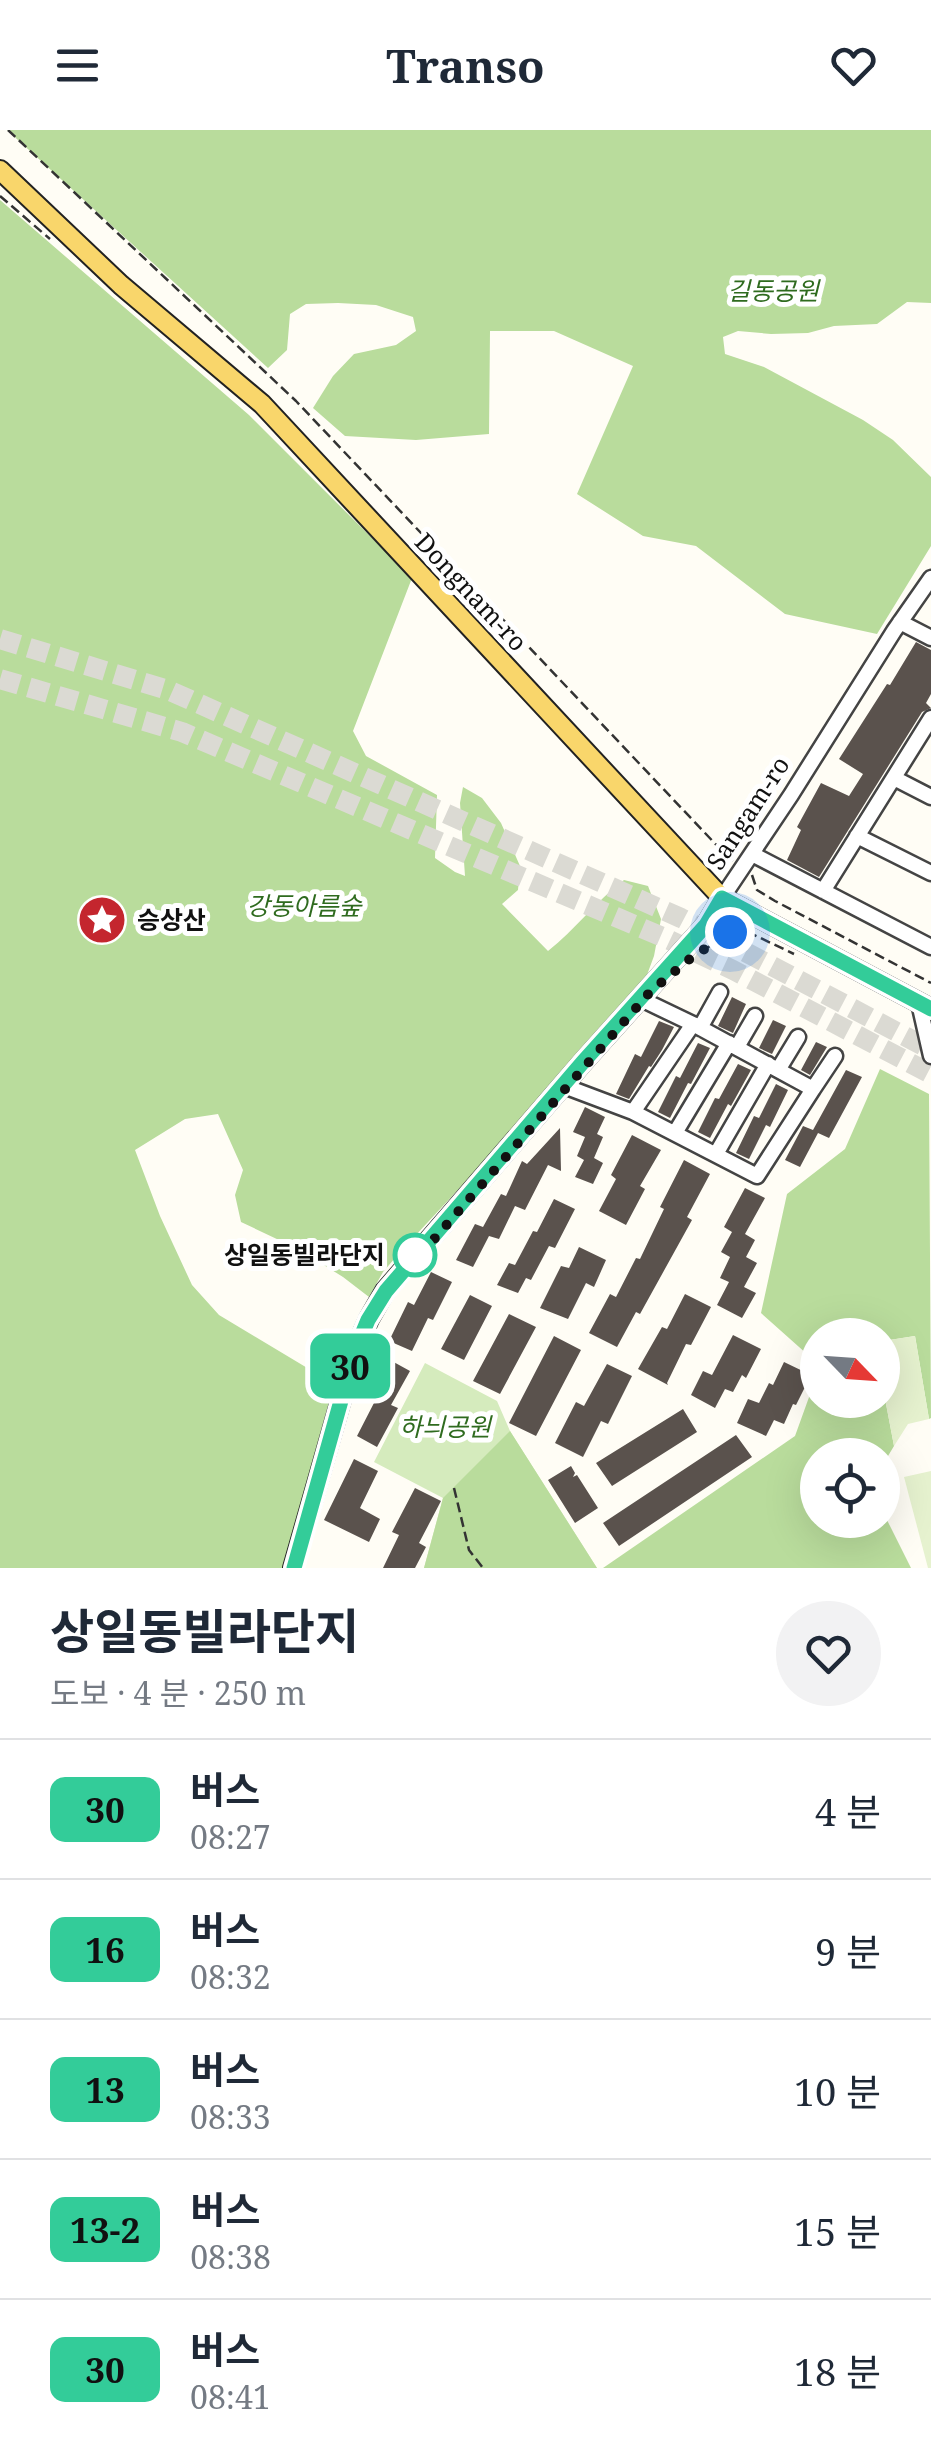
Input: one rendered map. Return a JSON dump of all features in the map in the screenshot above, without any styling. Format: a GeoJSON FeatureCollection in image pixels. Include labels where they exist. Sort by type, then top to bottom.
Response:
{"type":"FeatureCollection","features":[{"type":"Feature","properties":{"kind":"main road","name":"Dongnam-ro"},"geometry":{"type":"LineString","coordinates":[[0,170],[121,285],[262,404],[722,898],[925,1006]]}},
{"type":"Feature","properties":{"kind":"main road","name":"Sangam-ro"},"geometry":{"type":"LineString","coordinates":[[294,1568],[355,1351],[386,1291],[706,925],[722,898]]}},
{"type":"Feature","properties":{"kind":"street","name":"Sangam-ro"},"geometry":{"type":"LineString","coordinates":[[722,898],[748,871],[752,854],[931,578]]}},
{"type":"Feature","properties":{"kind":"street"},"geometry":{"type":"LineString","coordinates":[[900,622],[931,638]]}},
{"type":"Feature","properties":{"kind":"street"},"geometry":{"type":"LineString","coordinates":[[823,891],[931,718]]}},
{"type":"Feature","properties":{"kind":"street"},"geometry":{"type":"LineString","coordinates":[[894,778],[931,797]]}},
{"type":"Feature","properties":{"kind":"street"},"geometry":{"type":"LineString","coordinates":[[857,836],[931,873]]}},
{"type":"Feature","properties":{"kind":"street"},"geometry":{"type":"LineString","coordinates":[[752,854],[931,947]]}},
{"type":"Feature","properties":{"kind":"street"},"geometry":{"type":"LineString","coordinates":[[633,1112],[720,992]]}},
{"type":"Feature","properties":{"kind":"street"},"geometry":{"type":"LineString","coordinates":[[643,1000],[814,1089]]}},
{"type":"Feature","properties":{"kind":"street"},"geometry":{"type":"LineString","coordinates":[[925,1006],[931,1056]]}},
{"type":"Feature","properties":{"kind":"street"},"geometry":{"type":"LineString","coordinates":[[675,1133],[755,1016]]}},
{"type":"Feature","properties":{"kind":"street"},"geometry":{"type":"LineString","coordinates":[[716,1154],[773,1067],[798,1037]]}},
{"type":"Feature","properties":{"kind":"street"},"geometry":{"type":"LineString","coordinates":[[564,1086],[633,1112],[757,1176],[835,1056]]}},
{"type":"Feature","properties":{"kind":"path"},"geometry":{"type":"LineString","coordinates":[[8,130],[296,401],[723,852],[748,871],[757,890],[931,983]]}},
{"type":"Feature","properties":{"kind":"path"},"geometry":{"type":"LineString","coordinates":[[0,196],[49,238]]}},
{"type":"Feature","properties":{"kind":"path"},"geometry":{"type":"LineString","coordinates":[[704,949],[730,932],[750,933]]}},
{"type":"Feature","properties":{"kind":"path"},"geometry":{"type":"LineString","coordinates":[[454,1488],[469,1550],[483,1568]]}},
{"type":"Feature","properties":{"kind":"green space","name":"길동공원"},"geometry":{"type":"Polygon","coordinates":[[[7,130],[931,130],[931,303],[907,302],[877,324],[834,326],[808,333],[738,331],[723,337],[725,354],[764,367],[863,420],[893,440],[931,477],[931,546],[877,634],[785,614],[696,546],[643,536],[577,494],[633,366],[554,331],[490,331],[489,434],[416,440],[345,436],[313,408],[333,376],[354,354],[396,345],[416,331],[413,317],[376,305],[306,304],[290,314],[287,350],[268,368],[7,130]]]}},
{"type":"Feature","properties":{"kind":"green space","name":"강동아름숲"},"geometry":{"type":"Polygon","coordinates":[[[0,200],[249,415],[412,578],[353,731],[366,756],[437,795],[435,858],[465,876],[460,803],[463,787],[482,798],[501,823],[520,866],[518,890],[502,904],[548,951],[624,880],[648,886],[661,919],[644,983],[579,1060],[401,1251],[369,1297],[298,1249],[241,1222],[235,1195],[243,1170],[218,1114],[185,1119],[135,1150],[192,1285],[219,1315],[334,1384],[283,1568],[0,1568],[0,200]]]}},
{"type":"Feature","properties":{"kind":"green space"},"geometry":{"type":"Polygon","coordinates":[[[880,1069],[929,1094],[929,1419],[915,1336],[900,1338],[900,1318],[800,1318],[800,1348],[761,1313],[787,1194],[845,1149],[880,1069]]]}},
{"type":"Feature","properties":{"kind":"green space"},"geometry":{"type":"Polygon","coordinates":[[[915,1336],[929,1419],[908,1424],[899,1438],[892,1438],[889,1418],[900,1418],[900,1338],[915,1336]]]}},
{"type":"Feature","properties":{"kind":"green space","name":"하늬공원"},"geometry":{"type":"Polygon","coordinates":[[[425,1363],[497,1401],[510,1431],[597,1568],[424,1568],[443,1498],[374,1462],[425,1363]]]}},
{"type":"Feature","properties":{"kind":"green space"},"geometry":{"type":"Polygon","coordinates":[[[801,1418],[889,1418],[892,1438],[800,1438],[800,1538],[896,1538],[911,1568],[603,1568],[795,1436],[801,1418]]]}},
{"type":"Feature","properties":{"kind":"green space"},"geometry":{"type":"Polygon","coordinates":[[[510,1431],[597,1568],[424,1568],[443,1498],[510,1431]]]}},
{"type":"Feature","properties":{"kind":"green space"},"geometry":{"type":"Polygon","coordinates":[[[931,1471],[931,1568],[928,1568],[904,1477],[931,1471]]]}},
{"type":"Feature","properties":{"kind":"building"},"geometry":{"type":"Polygon","coordinates":[[[916,642],[931,650],[931,694],[926,703],[931,708],[922,712],[819,877],[787,860],[801,830],[797,827],[821,783],[849,796],[863,774],[839,759],[916,642]]]}},
{"type":"Feature","properties":{"kind":"building"},"geometry":{"type":"Polygon","coordinates":[[[732,997],[746,1004],[733,1033],[718,1026],[732,997]]]}},
{"type":"Feature","properties":{"kind":"building"},"geometry":{"type":"Polygon","coordinates":[[[773,1020],[786,1026],[772,1054],[759,1048],[773,1020]]]}},
{"type":"Feature","properties":{"kind":"building"},"geometry":{"type":"Polygon","coordinates":[[[659,1021],[674,1027],[662,1050],[629,1099],[616,1094],[635,1054],[641,1057],[659,1021]]]}},
{"type":"Feature","properties":{"kind":"building"},"geometry":{"type":"Polygon","coordinates":[[[816,1042],[827,1047],[810,1075],[801,1070],[816,1042]]]}},
{"type":"Feature","properties":{"kind":"building"},"geometry":{"type":"Polygon","coordinates":[[[698,1043],[710,1048],[670,1118],[658,1112],[698,1043]]]}},
{"type":"Feature","properties":{"kind":"building"},"geometry":{"type":"Polygon","coordinates":[[[738,1064],[751,1070],[710,1138],[698,1132],[738,1064]]]}},
{"type":"Feature","properties":{"kind":"building"},"geometry":{"type":"Polygon","coordinates":[[[846,1070],[862,1077],[829,1138],[818,1133],[800,1167],[785,1160],[803,1126],[813,1130],[846,1070]]]}},
{"type":"Feature","properties":{"kind":"building"},"geometry":{"type":"Polygon","coordinates":[[[776,1084],[788,1090],[770,1127],[766,1125],[749,1159],[736,1153],[754,1116],[759,1118],[776,1084]]]}},
{"type":"Feature","properties":{"kind":"building"},"geometry":{"type":"Polygon","coordinates":[[[585,1107],[605,1117],[597,1134],[603,1137],[594,1158],[603,1163],[593,1184],[575,1177],[584,1160],[577,1156],[585,1137],[573,1132],[585,1107]]]}},
{"type":"Feature","properties":{"kind":"building"},"geometry":{"type":"Polygon","coordinates":[[[560,1128],[561,1171],[548,1165],[525,1210],[515,1206],[499,1239],[489,1236],[473,1267],[456,1260],[475,1224],[483,1227],[501,1194],[506,1196],[522,1161],[527,1164],[560,1128]]]}},
{"type":"Feature","properties":{"kind":"building"},"geometry":{"type":"Polygon","coordinates":[[[632,1135],[661,1150],[640,1186],[645,1189],[626,1225],[599,1211],[616,1179],[611,1175],[632,1135]]]}},
{"type":"Feature","properties":{"kind":"building"},"geometry":{"type":"Polygon","coordinates":[[[684,1160],[710,1174],[687,1217],[692,1220],[640,1314],[636,1312],[617,1347],[589,1333],[610,1294],[616,1297],[636,1258],[640,1259],[684,1160]]]}},
{"type":"Feature","properties":{"kind":"building"},"geometry":{"type":"Polygon","coordinates":[[[745,1188],[765,1198],[745,1234],[755,1240],[746,1257],[757,1263],[744,1287],[756,1293],[742,1318],[717,1305],[729,1282],[720,1278],[730,1257],[721,1252],[732,1232],[724,1227],[745,1188]]]}},
{"type":"Feature","properties":{"kind":"building"},"geometry":{"type":"Polygon","coordinates":[[[554,1199],[575,1209],[555,1248],[549,1246],[531,1280],[526,1278],[518,1293],[497,1285],[509,1263],[515,1265],[533,1231],[537,1232],[554,1199]]]}},
{"type":"Feature","properties":{"kind":"building"},"geometry":{"type":"Polygon","coordinates":[[[579,1247],[606,1260],[594,1287],[586,1283],[568,1319],[540,1308],[561,1266],[569,1268],[579,1247]]]}},
{"type":"Feature","properties":{"kind":"building"},"geometry":{"type":"Polygon","coordinates":[[[431,1272],[452,1282],[412,1351],[389,1341],[408,1302],[414,1305],[431,1272]]]}},
{"type":"Feature","properties":{"kind":"building"},"geometry":{"type":"Polygon","coordinates":[[[685,1294],[711,1307],[691,1345],[686,1344],[668,1385],[638,1369],[662,1327],[667,1329],[685,1294]]]}},
{"type":"Feature","properties":{"kind":"building"},"geometry":{"type":"Polygon","coordinates":[[[470,1295],[492,1306],[464,1360],[441,1349],[470,1295]]]}},
{"type":"Feature","properties":{"kind":"building"},"geometry":{"type":"Polygon","coordinates":[[[509,1314],[536,1327],[500,1394],[473,1381],[509,1314]]]}},
{"type":"Feature","properties":{"kind":"building"},"geometry":{"type":"Polygon","coordinates":[[[733,1335],[761,1349],[746,1378],[742,1375],[733,1392],[725,1389],[715,1408],[691,1395],[703,1371],[712,1375],[733,1335]]]}},
{"type":"Feature","properties":{"kind":"building"},"geometry":{"type":"Polygon","coordinates":[[[554,1336],[581,1350],[536,1436],[509,1423],[554,1336]]]}},
{"type":"Feature","properties":{"kind":"building"},"geometry":{"type":"Polygon","coordinates":[[[390,1360],[410,1371],[391,1405],[398,1408],[377,1447],[357,1436],[375,1401],[369,1397],[390,1360]]]}},
{"type":"Feature","properties":{"kind":"building"},"geometry":{"type":"Polygon","coordinates":[[[784,1362],[800,1370],[800,1397],[784,1424],[774,1420],[766,1436],[737,1423],[748,1399],[759,1403],[769,1383],[773,1385],[784,1362]]]}},
{"type":"Feature","properties":{"kind":"building"},"geometry":{"type":"Polygon","coordinates":[[[607,1364],[632,1376],[608,1424],[601,1421],[583,1457],[555,1443],[576,1402],[584,1406],[607,1364]]]}},
{"type":"Feature","properties":{"kind":"building"},"geometry":{"type":"Polygon","coordinates":[[[683,1409],[697,1432],[612,1486],[596,1463],[683,1409]]]}},
{"type":"Feature","properties":{"kind":"building"},"geometry":{"type":"Polygon","coordinates":[[[736,1435],[752,1457],[619,1546],[603,1523],[736,1435]]]}},
{"type":"Feature","properties":{"kind":"building"},"geometry":{"type":"Polygon","coordinates":[[[354,1459],[378,1471],[360,1508],[380,1519],[369,1542],[324,1520],[354,1459]]]}},
{"type":"Feature","properties":{"kind":"building"},"geometry":{"type":"Polygon","coordinates":[[[571,1466],[573,1477],[577,1475],[598,1508],[575,1523],[548,1480],[571,1466]]]}},
{"type":"Feature","properties":{"kind":"building"},"geometry":{"type":"Polygon","coordinates":[[[415,1488],[441,1501],[419,1543],[426,1547],[415,1568],[383,1568],[399,1535],[392,1532],[415,1488]]]}},
{"type":"Feature","properties":{"kind":"tunnel"},"geometry":{"type":"LineString","coordinates":[[0,639],[168,690],[681,918],[931,1050]]}},
{"type":"Feature","properties":{"kind":"tunnel"},"geometry":{"type":"LineString","coordinates":[[0,679],[182,732],[665,938],[931,1074]]}},
{"type":"Feature","properties":{"kind":"bus line","name":"30"},"geometry":{"type":"LineString","coordinates":[[294,1568],[355,1351],[386,1291],[706,925],[722,898],[931,1009]]}},
{"type":"Feature","properties":{"kind":"place","name":"승상산"},"geometry":{"type":"Point","coordinates":[102,920]}},
{"type":"Feature","properties":{"kind":"place","name":"상일동빌라단지"},"geometry":{"type":"Point","coordinates":[415,1255]}},
{"type":"Feature","properties":{"kind":"route"},"geometry":{"type":"LineString","coordinates":[[415,1255],[415,1261],[650,992],[730,932]]}}]}
